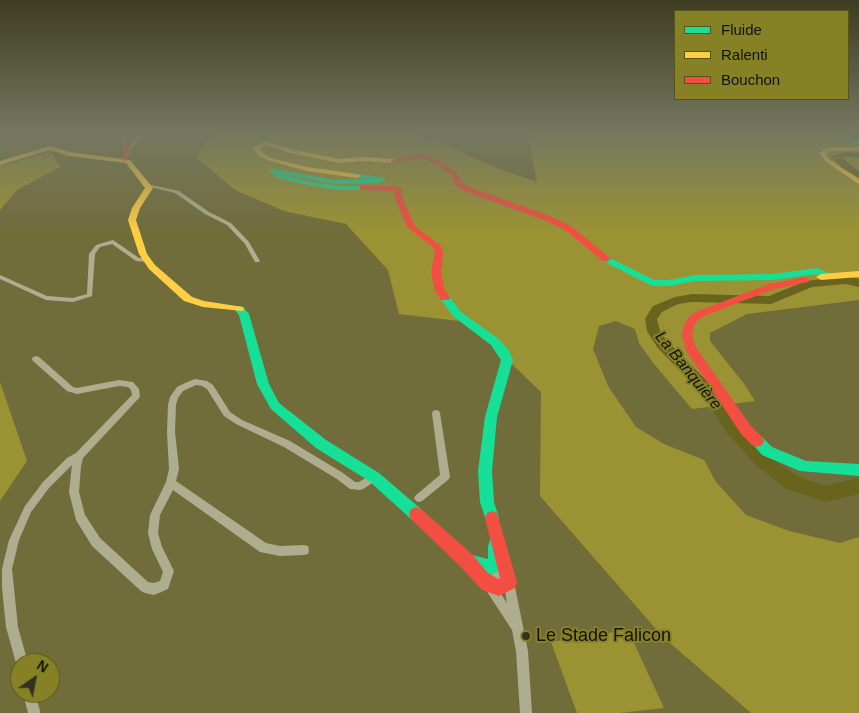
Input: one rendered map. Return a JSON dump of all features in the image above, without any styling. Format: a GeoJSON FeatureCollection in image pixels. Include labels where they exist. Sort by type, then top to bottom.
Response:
{"type":"FeatureCollection","features":[{"type":"Feature","properties":{"kind":"street"},"geometry":{"type":"LineString","coordinates":[[134,167],[149,185],[177,192],[207,213],[229,224],[247,243],[257,261]]}},
{"type":"Feature","properties":{"kind":"street"},"geometry":{"type":"LineString","coordinates":[[300,167],[382,178],[380,181],[373,182],[334,182],[272,170],[280,176],[307,184],[339,188],[392,188],[399,190],[398,196],[411,227],[437,246],[439,253],[436,272],[440,290],[457,314],[502,349],[507,360],[491,418],[485,471],[488,502],[496,540],[509,582],[518,629],[523,661],[526,713]]}},
{"type":"Feature","properties":{"kind":"street"},"geometry":{"type":"LineString","coordinates":[[445,167],[455,174],[457,182],[467,189],[547,218],[568,228],[610,262],[652,283],[669,283],[695,278],[773,276],[817,271],[828,276]]}},
{"type":"Feature","properties":{"kind":"street"},"geometry":{"type":"LineString","coordinates":[[837,167],[859,182]]}},
{"type":"Feature","properties":{"kind":"street"},"geometry":{"type":"LineString","coordinates":[[149,185],[148,192],[136,208],[132,220],[137,238],[147,260],[172,287],[188,299],[203,304],[239,309],[244,314],[263,384],[275,406],[321,444],[374,477],[412,510],[467,561],[488,584],[518,629]]}},
{"type":"Feature","properties":{"kind":"street"},"geometry":{"type":"LineString","coordinates":[[0,277],[46,298],[73,300],[90,295],[92,254],[98,246],[113,242],[138,260],[147,260]]}},
{"type":"Feature","properties":{"kind":"street"},"geometry":{"type":"LineString","coordinates":[[859,274],[828,276],[772,286],[715,307],[694,318],[689,325],[687,335],[690,347],[746,430],[767,451],[788,462],[805,467],[859,470]]}},
{"type":"Feature","properties":{"kind":"street"},"geometry":{"type":"LineString","coordinates":[[19,653],[12,626],[7,569],[14,540],[28,510],[46,485],[70,461],[79,456],[136,396],[135,389],[130,384],[77,391],[70,389],[36,359]]}},
{"type":"Feature","properties":{"kind":"street"},"geometry":{"type":"LineString","coordinates":[[79,456],[76,466],[74,492],[80,517],[96,542],[145,587],[154,589],[164,585],[169,571],[156,548],[153,533],[156,515],[171,483],[174,469],[171,432],[172,405],[174,397],[180,389],[196,382],[204,383],[210,387],[227,414],[239,422],[287,444],[353,486],[360,486],[374,477]]}},
{"type":"Feature","properties":{"kind":"street"},"geometry":{"type":"LineString","coordinates":[[419,498],[445,477],[436,413]]}},
{"type":"Feature","properties":{"kind":"street"},"geometry":{"type":"LineString","coordinates":[[171,483],[264,548],[280,551],[304,550]]}},
{"type":"Feature","properties":{"kind":"street"},"geometry":{"type":"LineString","coordinates":[[488,584],[489,568],[496,558],[496,540]]}},
{"type":"Feature","properties":{"kind":"street"},"geometry":{"type":"LineString","coordinates":[[467,561],[489,568],[509,582]]}},
{"type":"Feature","properties":{"kind":"street"},"geometry":{"type":"LineString","coordinates":[[488,584],[499,588],[509,582]]}},
{"type":"Feature","properties":{"kind":"street"},"geometry":{"type":"LineString","coordinates":[[32,703],[34,711]]}},
{"type":"Feature","properties":{"kind":"shaded area"},"geometry":{"type":"Polygon","coordinates":[[[0,167],[59,167],[17,190],[0,210],[0,167]]]}},
{"type":"Feature","properties":{"kind":"shaded area"},"geometry":{"type":"Polygon","coordinates":[[[208,167],[494,167],[537,182],[534,167],[859,167],[859,300],[747,314],[710,333],[710,341],[745,385],[755,401],[692,409],[639,343],[635,329],[616,321],[599,326],[593,349],[608,386],[636,427],[664,444],[704,460],[716,482],[746,515],[789,531],[840,543],[859,537],[859,713],[751,713],[663,637],[540,496],[541,392],[468,322],[399,314],[388,270],[346,224],[284,211],[235,190],[208,167]]]}},
{"type":"Feature","properties":{"kind":"shaded area"},"geometry":{"type":"Polygon","coordinates":[[[0,382],[27,461],[0,501],[0,382]]]}},
{"type":"Feature","properties":{"kind":"shaded area"},"geometry":{"type":"Polygon","coordinates":[[[628,630],[664,708],[620,713],[577,713],[551,642],[628,630]]]}},
{"type":"Feature","properties":{"kind":"waterway","name":"La Banquière"},"geometry":{"type":"LineString","coordinates":[[846,167],[859,175]]}},
{"type":"Feature","properties":{"kind":"waterway","name":"La Banquière"},"geometry":{"type":"LineString","coordinates":[[859,283],[846,280],[810,284],[771,300],[692,298],[675,301],[657,309],[651,319],[654,331],[662,344],[708,391],[733,428],[763,461],[791,482],[825,494],[859,486]]}},
{"type":"Feature","properties":{"kind":"traffic: fast"},"geometry":{"type":"LineString","coordinates":[[357,176],[382,179],[379,181],[334,182],[272,170],[280,176],[307,183],[339,188],[363,188]]}},
{"type":"Feature","properties":{"kind":"traffic: fast"},"geometry":{"type":"LineString","coordinates":[[606,259],[652,283],[669,283],[695,278],[773,277],[817,271],[828,275]]}},
{"type":"Feature","properties":{"kind":"traffic: fast"},"geometry":{"type":"LineString","coordinates":[[445,298],[457,314],[495,342],[505,354],[507,360],[491,417],[485,471],[487,502],[492,518]]}},
{"type":"Feature","properties":{"kind":"traffic: fast"},"geometry":{"type":"LineString","coordinates":[[239,309],[244,314],[263,384],[275,406],[321,444],[374,477],[416,514]]}},
{"type":"Feature","properties":{"kind":"traffic: fast"},"geometry":{"type":"LineString","coordinates":[[757,441],[767,451],[805,467],[859,470]]}},
{"type":"Feature","properties":{"kind":"traffic: fast"},"geometry":{"type":"LineString","coordinates":[[468,562],[485,568],[493,566],[496,558],[496,546]]}},
{"type":"Feature","properties":{"kind":"traffic: slow"},"geometry":{"type":"LineString","coordinates":[[133,167],[149,188],[136,208],[132,220],[143,254],[152,267],[188,299],[203,304],[239,309]]}},
{"type":"Feature","properties":{"kind":"traffic: slow"},"geometry":{"type":"LineString","coordinates":[[300,167],[357,176]]}},
{"type":"Feature","properties":{"kind":"traffic: slow"},"geometry":{"type":"LineString","coordinates":[[837,167],[859,182]]}},
{"type":"Feature","properties":{"kind":"traffic: slow"},"geometry":{"type":"LineString","coordinates":[[821,277],[859,274]]}},
{"type":"Feature","properties":{"kind":"traffic: jam"},"geometry":{"type":"LineString","coordinates":[[445,167],[455,174],[457,182],[467,189],[547,218],[568,228],[606,259]]}},
{"type":"Feature","properties":{"kind":"traffic: jam"},"geometry":{"type":"LineString","coordinates":[[363,188],[392,188],[399,190],[398,196],[411,227],[437,246],[439,253],[436,272],[440,291],[445,298]]}},
{"type":"Feature","properties":{"kind":"traffic: jam"},"geometry":{"type":"LineString","coordinates":[[757,441],[746,430],[690,347],[687,335],[689,325],[694,318],[702,313],[772,286],[805,280]]}},
{"type":"Feature","properties":{"kind":"traffic: jam"},"geometry":{"type":"LineString","coordinates":[[416,514],[467,561],[481,578],[488,584],[499,588],[509,582],[492,518]]}},
{"type":"Feature","properties":{"kind":"place","name":"Le Stade Falicon"},"geometry":{"type":"Point","coordinates":[526,636]}}]}
